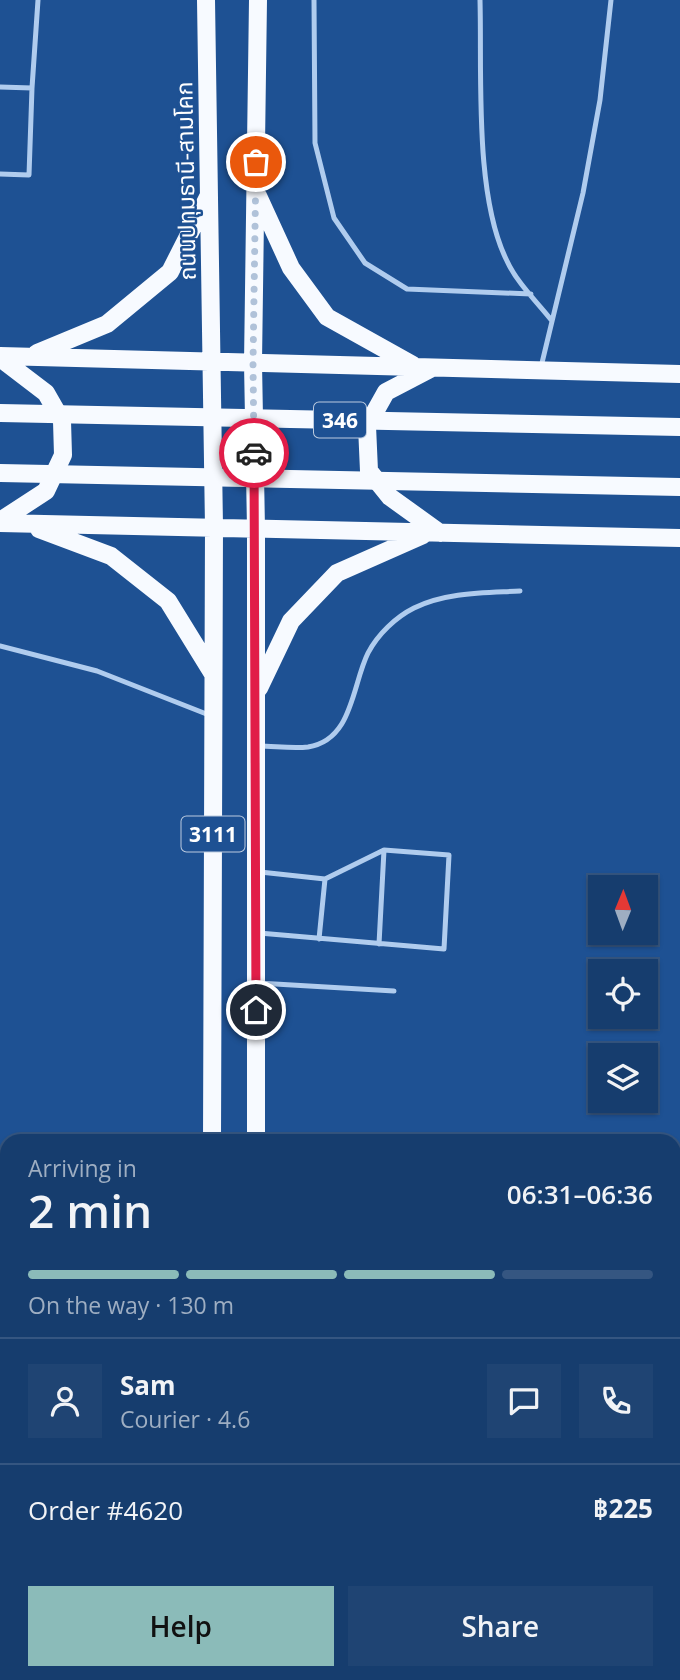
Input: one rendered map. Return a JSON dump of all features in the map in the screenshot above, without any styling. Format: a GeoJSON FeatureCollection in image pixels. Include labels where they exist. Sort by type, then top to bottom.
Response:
{"type":"FeatureCollection","features":[{"type":"Feature","properties":{"kind":"main road","name":"ถนนปทุมธานี-สามโคก"},"geometry":{"type":"LineString","coordinates":[[206,0],[211,193],[211,362]]}},
{"type":"Feature","properties":{"kind":"main road","name":"3111"},"geometry":{"type":"LineString","coordinates":[[256,1134],[256,529],[253,363],[258,0]]}},
{"type":"Feature","properties":{"kind":"main road"},"geometry":{"type":"LineString","coordinates":[[255,190],[291,268],[327,317],[425,367]]}},
{"type":"Feature","properties":{"kind":"main road"},"geometry":{"type":"LineString","coordinates":[[30,356],[107,324],[170,272],[211,193]]}},
{"type":"Feature","properties":{"kind":"main road"},"geometry":{"type":"LineString","coordinates":[[0,357],[680,374]]}},
{"type":"Feature","properties":{"kind":"main road"},"geometry":{"type":"LineString","coordinates":[[0,357],[46,393],[62,421],[63,455],[46,491],[0,522]]}},
{"type":"Feature","properties":{"kind":"main road","name":"3111"},"geometry":{"type":"LineString","coordinates":[[211,362],[214,527],[212,1134]]}},
{"type":"Feature","properties":{"kind":"main road"},"geometry":{"type":"LineString","coordinates":[[425,367],[386,392],[367,426],[369,471],[390,498],[434,533]]}},
{"type":"Feature","properties":{"kind":"main road","name":"346"},"geometry":{"type":"LineString","coordinates":[[0,413],[680,427]]}},
{"type":"Feature","properties":{"kind":"main road"},"geometry":{"type":"LineString","coordinates":[[0,473],[680,487]]}},
{"type":"Feature","properties":{"kind":"main road"},"geometry":{"type":"LineString","coordinates":[[0,522],[680,538]]}},
{"type":"Feature","properties":{"kind":"main road"},"geometry":{"type":"LineString","coordinates":[[25,524],[111,556],[168,601],[213,674]]}},
{"type":"Feature","properties":{"kind":"main road"},"geometry":{"type":"LineString","coordinates":[[256,694],[291,621],[337,573],[434,533]]}},
{"type":"Feature","properties":{"kind":"lane"},"geometry":{"type":"LineString","coordinates":[[0,174],[29,175],[38,0]]}},
{"type":"Feature","properties":{"kind":"lane"},"geometry":{"type":"LineString","coordinates":[[314,0],[315,143],[334,218],[365,263],[407,289],[531,294]]}},
{"type":"Feature","properties":{"kind":"lane"},"geometry":{"type":"LineString","coordinates":[[480,0],[483,164],[495,226],[507,262],[552,321]]}},
{"type":"Feature","properties":{"kind":"lane"},"geometry":{"type":"LineString","coordinates":[[540,370],[593,140],[611,0]]}},
{"type":"Feature","properties":{"kind":"lane"},"geometry":{"type":"LineString","coordinates":[[0,87],[32,88]]}},
{"type":"Feature","properties":{"kind":"lane"},"geometry":{"type":"LineString","coordinates":[[256,746],[308,747],[326,740],[342,725],[369,652],[385,629],[414,608],[452,596],[520,591]]}},
{"type":"Feature","properties":{"kind":"lane"},"geometry":{"type":"LineString","coordinates":[[0,646],[97,671],[213,717]]}},
{"type":"Feature","properties":{"kind":"lane"},"geometry":{"type":"LineString","coordinates":[[256,871],[326,879],[384,850],[449,855],[443,949],[256,933]]}},
{"type":"Feature","properties":{"kind":"lane"},"geometry":{"type":"LineString","coordinates":[[379,944],[384,850]]}},
{"type":"Feature","properties":{"kind":"lane"},"geometry":{"type":"LineString","coordinates":[[320,939],[326,879]]}},
{"type":"Feature","properties":{"kind":"lane"},"geometry":{"type":"LineString","coordinates":[[256,983],[394,991]]}},
{"type":"Feature","properties":{"kind":"way so far"},"geometry":{"type":"LineString","coordinates":[[254,453],[256,162]]}},
{"type":"Feature","properties":{"kind":"route"},"geometry":{"type":"LineString","coordinates":[[254,453],[256,1010]]}}]}
